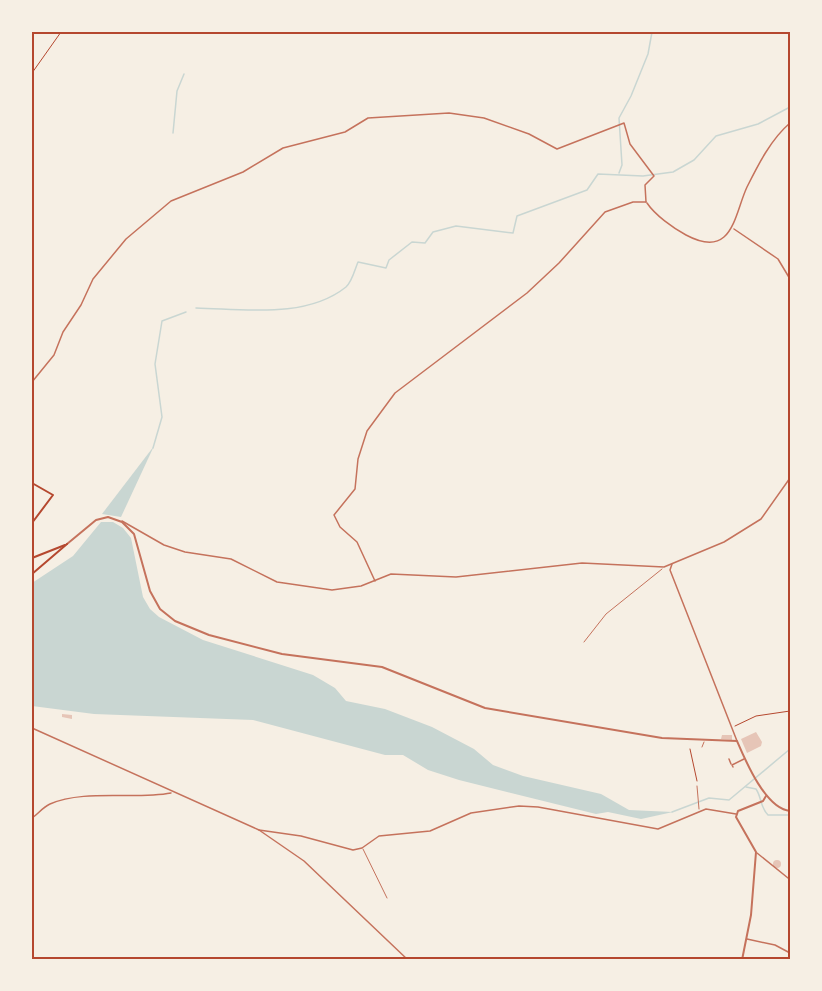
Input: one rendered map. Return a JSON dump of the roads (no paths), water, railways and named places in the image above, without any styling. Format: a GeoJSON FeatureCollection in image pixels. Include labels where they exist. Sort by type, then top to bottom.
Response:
{"type":"FeatureCollection","features":[{"type":"Feature","properties":{"kind":"main road"},"geometry":{"type":"LineString","coordinates":[[32,483],[53,495],[32,523]]}},
{"type":"Feature","properties":{"kind":"main road"},"geometry":{"type":"LineString","coordinates":[[32,558],[67,544]]}},
{"type":"Feature","properties":{"kind":"main road"},"geometry":{"type":"LineString","coordinates":[[32,574],[67,544]]}},
{"type":"Feature","properties":{"kind":"street"},"geometry":{"type":"LineString","coordinates":[[32,382],[54,355],[63,332],[81,305],[93,279],[126,239],[171,201],[254,165],[287,146],[345,132],[369,118],[449,113],[484,118],[529,134],[557,149],[624,123],[630,144],[653,175],[645,185],[646,202]]}},
{"type":"Feature","properties":{"kind":"street"},"geometry":{"type":"LineString","coordinates":[[375,580],[357,542],[340,527],[334,515],[355,489],[362,444],[380,412],[405,385],[527,293],[559,263],[605,212],[633,202],[646,202],[672,226],[694,239],[714,242],[726,236],[733,228],[750,183],[774,138],[790,123]]}},
{"type":"Feature","properties":{"kind":"street"},"geometry":{"type":"LineString","coordinates":[[733,228],[778,259],[790,279]]}},
{"type":"Feature","properties":{"kind":"street"},"geometry":{"type":"LineString","coordinates":[[67,544],[96,520],[108,517],[129,522],[164,545],[185,552],[231,559],[281,584],[325,590],[361,586],[391,574],[446,578],[582,563],[664,567],[724,542],[761,519],[790,478]]}},
{"type":"Feature","properties":{"kind":"street"},"geometry":{"type":"LineString","coordinates":[[122,522],[134,534],[150,591],[160,609],[175,621],[209,635],[282,654],[377,666],[484,708],[662,738],[737,741]]}},
{"type":"Feature","properties":{"kind":"street"},"geometry":{"type":"LineString","coordinates":[[670,570],[673,564]]}},
{"type":"Feature","properties":{"kind":"street"},"geometry":{"type":"LineString","coordinates":[[664,567],[670,570],[737,741],[755,777],[774,804]]}},
{"type":"Feature","properties":{"kind":"street"},"geometry":{"type":"LineString","coordinates":[[32,728],[172,793],[259,830],[304,861],[408,960]]}},
{"type":"Feature","properties":{"kind":"street"},"geometry":{"type":"LineString","coordinates":[[729,759],[733,766],[745,758]]}},
{"type":"Feature","properties":{"kind":"street"},"geometry":{"type":"LineString","coordinates":[[32,818],[48,804],[68,799],[121,795],[146,798],[172,793]]}},
{"type":"Feature","properties":{"kind":"street"},"geometry":{"type":"LineString","coordinates":[[259,830],[301,836],[346,850],[362,848],[379,836],[430,831],[471,813],[519,806],[538,807],[658,829],[699,810],[714,809],[736,814],[763,801],[767,794]]}},
{"type":"Feature","properties":{"kind":"street"},"geometry":{"type":"LineString","coordinates":[[763,801],[790,811]]}},
{"type":"Feature","properties":{"kind":"street"},"geometry":{"type":"LineString","coordinates":[[736,814],[739,826],[756,852],[788,878]]}},
{"type":"Feature","properties":{"kind":"street"},"geometry":{"type":"LineString","coordinates":[[742,960],[756,852]]}},
{"type":"Feature","properties":{"kind":"street"},"geometry":{"type":"LineString","coordinates":[[746,939],[775,945],[790,953]]}},
{"type":"Feature","properties":{"kind":"lane"},"geometry":{"type":"LineString","coordinates":[[584,642],[606,614],[664,567]]}},
{"type":"Feature","properties":{"kind":"lane"},"geometry":{"type":"LineString","coordinates":[[702,747],[704,740]]}},
{"type":"Feature","properties":{"kind":"lane"},"geometry":{"type":"LineString","coordinates":[[697,786],[699,810]]}},
{"type":"Feature","properties":{"kind":"lane"},"geometry":{"type":"LineString","coordinates":[[362,848],[387,898]]}},
{"type":"Feature","properties":{"kind":"waterway"},"geometry":{"type":"LineString","coordinates":[[619,173],[622,165],[619,118],[631,96],[648,54],[652,32]]}},
{"type":"Feature","properties":{"kind":"waterway"},"geometry":{"type":"LineString","coordinates":[[173,133],[177,91],[184,74]]}},
{"type":"Feature","properties":{"kind":"waterway"},"geometry":{"type":"LineString","coordinates":[[196,308],[274,310],[312,304],[346,287],[352,279],[358,262],[386,268],[389,260],[412,242],[425,243],[433,232],[456,226],[513,233],[517,216],[587,190],[598,174],[643,176],[673,172],[694,160],[716,136],[758,124],[790,107]]}},
{"type":"Feature","properties":{"kind":"waterway"},"geometry":{"type":"LineString","coordinates":[[153,448],[162,417],[155,364],[162,321],[186,312]]}},
{"type":"Feature","properties":{"kind":"waterway"},"geometry":{"type":"LineString","coordinates":[[672,812],[709,798],[729,800],[790,749]]}},
{"type":"Feature","properties":{"kind":"waterway"},"geometry":{"type":"LineString","coordinates":[[746,787],[756,789],[768,815],[790,815]]}}]}
